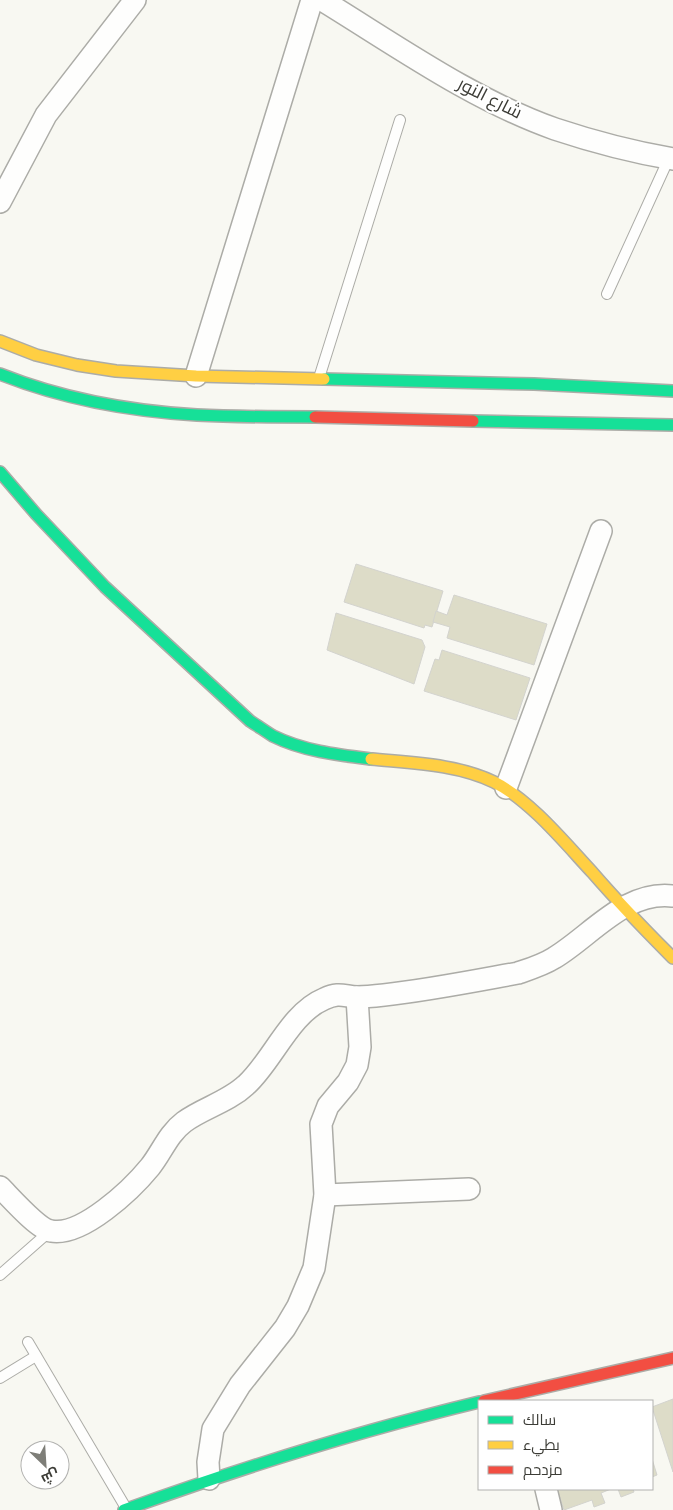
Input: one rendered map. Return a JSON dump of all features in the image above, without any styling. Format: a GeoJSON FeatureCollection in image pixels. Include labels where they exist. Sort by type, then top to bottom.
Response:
{"type":"FeatureCollection","features":[{"type":"Feature","properties":{"kind":"main road"},"geometry":{"type":"LineString","coordinates":[[0,341],[36,355],[77,365],[116,371],[196,376],[534,384],[673,391]]}},
{"type":"Feature","properties":{"kind":"main road"},"geometry":{"type":"LineString","coordinates":[[0,374],[28,386],[66,397],[119,407],[197,415],[673,425]]}},
{"type":"Feature","properties":{"kind":"main road"},"geometry":{"type":"LineString","coordinates":[[0,472],[36,514],[105,587],[250,721],[274,737],[323,753],[350,758],[420,763],[486,779],[506,788],[528,806],[578,856],[623,907],[673,958]]}},
{"type":"Feature","properties":{"kind":"main road"},"geometry":{"type":"LineString","coordinates":[[493,1400],[520,1397],[673,1358]]}},
{"type":"Feature","properties":{"kind":"main road"},"geometry":{"type":"LineString","coordinates":[[125,1510],[249,1466],[478,1402]]}},
{"type":"Feature","properties":{"kind":"street"},"geometry":{"type":"LineString","coordinates":[[0,202],[46,115],[135,0]]}},
{"type":"Feature","properties":{"kind":"street"},"geometry":{"type":"LineString","coordinates":[[196,376],[312,0]]}},
{"type":"Feature","properties":{"kind":"street","name":"شارع النور"},"geometry":{"type":"LineString","coordinates":[[322,0],[458,83],[503,107],[554,129],[625,150],[671,159]]}},
{"type":"Feature","properties":{"kind":"street"},"geometry":{"type":"LineString","coordinates":[[506,788],[601,531]]}},
{"type":"Feature","properties":{"kind":"street"},"geometry":{"type":"LineString","coordinates":[[1,1190],[39,1225],[50,1231],[61,1232],[76,1228],[102,1212],[136,1181],[151,1166],[173,1132],[196,1114],[229,1098],[246,1086],[291,1027],[322,999],[339,994],[357,997],[384,995],[518,973],[553,958],[623,907],[641,899],[673,896]]}},
{"type":"Feature","properties":{"kind":"street"},"geometry":{"type":"LineString","coordinates":[[210,1479],[208,1462],[213,1429],[240,1385],[285,1328],[308,1285],[314,1268],[325,1194],[321,1124],[328,1106],[348,1082],[357,1065],[360,1047],[357,997]]}},
{"type":"Feature","properties":{"kind":"street"},"geometry":{"type":"LineString","coordinates":[[325,1194],[469,1189]]}},
{"type":"Feature","properties":{"kind":"street"},"geometry":{"type":"LineString","coordinates":[[546,1490],[551,1510]]}},
{"type":"Feature","properties":{"kind":"lane"},"geometry":{"type":"LineString","coordinates":[[319,379],[400,120]]}},
{"type":"Feature","properties":{"kind":"lane"},"geometry":{"type":"LineString","coordinates":[[607,294],[671,159]]}},
{"type":"Feature","properties":{"kind":"lane"},"geometry":{"type":"LineString","coordinates":[[0,1275],[50,1231]]}},
{"type":"Feature","properties":{"kind":"lane"},"geometry":{"type":"LineString","coordinates":[[28,1342],[125,1510]]}},
{"type":"Feature","properties":{"kind":"lane"},"geometry":{"type":"LineString","coordinates":[[0,1378],[36,1356]]}},
{"type":"Feature","properties":{"kind":"building"},"geometry":{"type":"Polygon","coordinates":[[[356,564],[443,591],[432,627],[425,625],[424,628],[344,602],[356,564]]]}},
{"type":"Feature","properties":{"kind":"building"},"geometry":{"type":"Polygon","coordinates":[[[454,595],[547,624],[534,665],[447,638],[450,627],[433,622],[436,611],[447,615],[454,595]]]}},
{"type":"Feature","properties":{"kind":"building"},"geometry":{"type":"Polygon","coordinates":[[[336,613],[422,640],[425,647],[414,684],[327,650],[336,613]]]}},
{"type":"Feature","properties":{"kind":"building"},"geometry":{"type":"Polygon","coordinates":[[[442,650],[530,678],[516,720],[424,691],[435,659],[439,660],[442,650]]]}},
{"type":"Feature","properties":{"kind":"building"},"geometry":{"type":"Polygon","coordinates":[[[673,1399],[673,1472],[653,1410],[653,1407],[673,1399]]]}},
{"type":"Feature","properties":{"kind":"building"},"geometry":{"type":"Polygon","coordinates":[[[653,1462],[657,1475],[653,1477],[653,1462]]]}},
{"type":"Feature","properties":{"kind":"building"},"geometry":{"type":"Polygon","coordinates":[[[557,1490],[608,1490],[601,1493],[605,1503],[594,1507],[592,1500],[564,1510],[557,1490]]]}},
{"type":"Feature","properties":{"kind":"building"},"geometry":{"type":"Polygon","coordinates":[[[618,1490],[633,1490],[634,1492],[621,1497],[618,1490]]]}},
{"type":"Feature","properties":{"kind":"traffic: fast"},"geometry":{"type":"LineString","coordinates":[[0,374],[72,397],[121,407],[212,416],[315,417]]}},
{"type":"Feature","properties":{"kind":"traffic: fast"},"geometry":{"type":"LineString","coordinates":[[324,379],[534,384],[673,391]]}},
{"type":"Feature","properties":{"kind":"traffic: fast"},"geometry":{"type":"LineString","coordinates":[[473,421],[673,425]]}},
{"type":"Feature","properties":{"kind":"traffic: fast"},"geometry":{"type":"LineString","coordinates":[[0,472],[36,514],[105,587],[250,721],[273,736],[308,749],[371,759]]}},
{"type":"Feature","properties":{"kind":"traffic: fast"},"geometry":{"type":"LineString","coordinates":[[124,1510],[300,1451],[389,1425],[478,1402]]}},
{"type":"Feature","properties":{"kind":"traffic: slow"},"geometry":{"type":"LineString","coordinates":[[0,341],[36,355],[77,365],[116,371],[196,376],[324,379]]}},
{"type":"Feature","properties":{"kind":"traffic: slow"},"geometry":{"type":"LineString","coordinates":[[371,759],[418,763],[465,771],[494,782],[507,790],[546,823],[673,958]]}},
{"type":"Feature","properties":{"kind":"traffic: jam"},"geometry":{"type":"LineString","coordinates":[[315,417],[473,421]]}},
{"type":"Feature","properties":{"kind":"traffic: jam"},"geometry":{"type":"LineString","coordinates":[[488,1400],[673,1358]]}}]}
